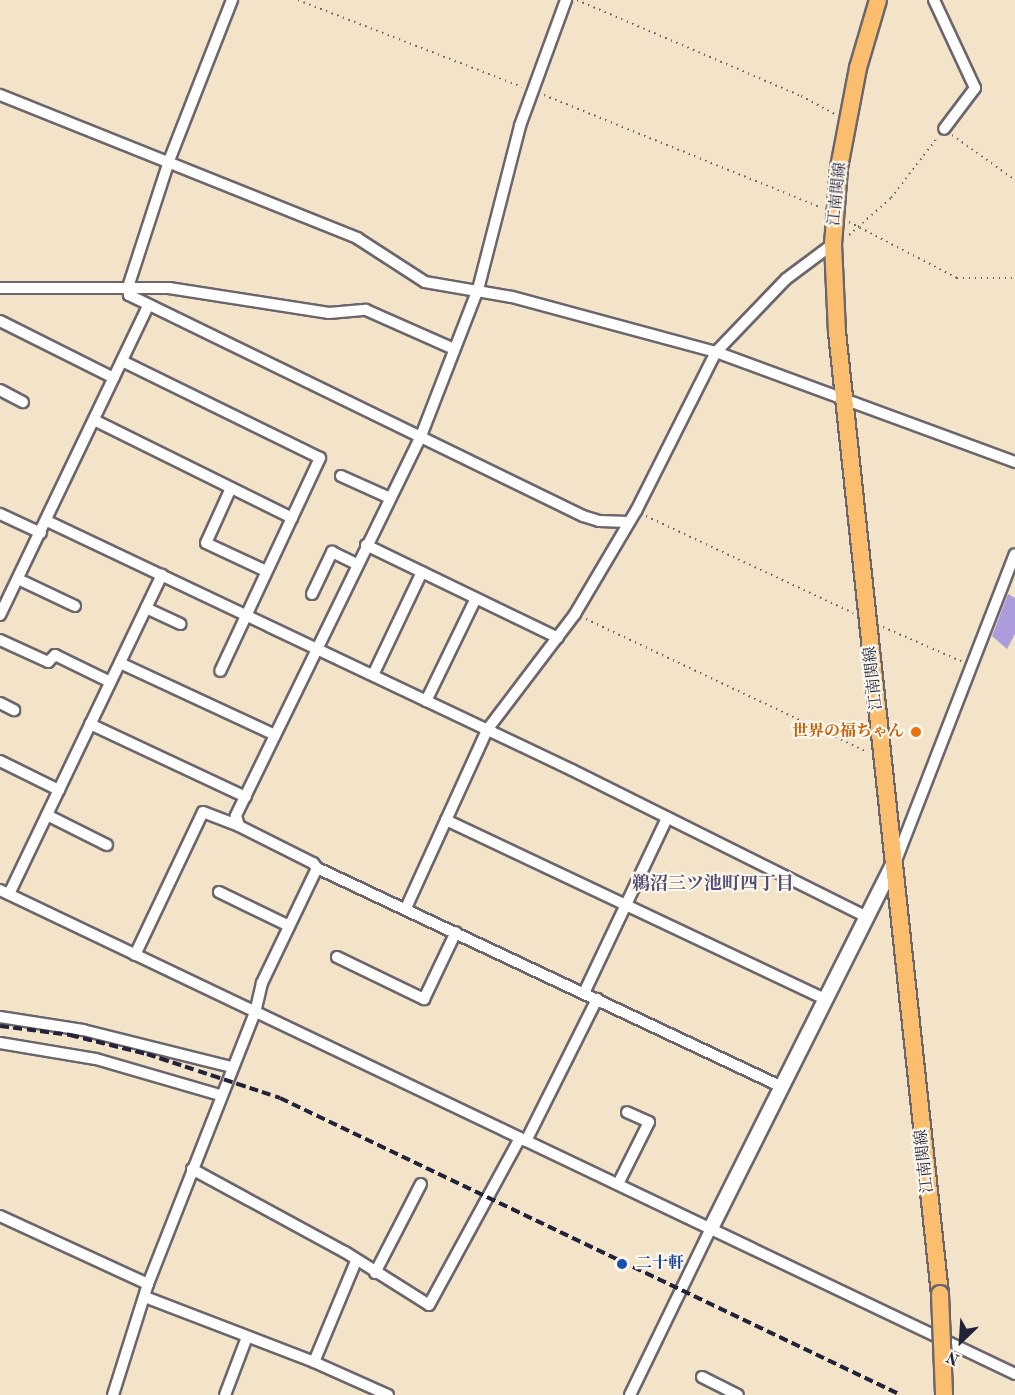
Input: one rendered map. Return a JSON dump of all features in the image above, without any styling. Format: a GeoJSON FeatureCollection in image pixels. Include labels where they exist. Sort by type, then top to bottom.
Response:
{"type":"FeatureCollection","features":[{"type":"Feature","properties":{"kind":"main road","name":"江南関線"},"geometry":{"type":"LineString","coordinates":[[878,0],[848,122],[833,244],[844,399],[940,1294],[944,1395]]}},
{"type":"Feature","properties":{"kind":"street"},"geometry":{"type":"LineString","coordinates":[[232,0],[169,160],[128,287],[129,295],[583,516],[599,521],[628,522]]}},
{"type":"Feature","properties":{"kind":"street"},"geometry":{"type":"LineString","coordinates":[[239,826],[236,816],[421,436],[478,289],[531,90],[566,0]]}},
{"type":"Feature","properties":{"kind":"street"},"geometry":{"type":"LineString","coordinates":[[934,0],[975,88],[944,129]]}},
{"type":"Feature","properties":{"kind":"street"},"geometry":{"type":"LineString","coordinates":[[0,95],[169,160],[357,238],[424,282],[478,289],[716,352],[1015,462]]}},
{"type":"Feature","properties":{"kind":"street"},"geometry":{"type":"LineString","coordinates":[[406,908],[488,730],[575,614],[636,511],[716,352],[786,279],[833,244]]}},
{"type":"Feature","properties":{"kind":"street"},"geometry":{"type":"LineString","coordinates":[[0,288],[128,287],[210,292],[329,313],[366,310],[454,348]]}},
{"type":"Feature","properties":{"kind":"street"},"geometry":{"type":"LineString","coordinates":[[0,615],[148,306]]}},
{"type":"Feature","properties":{"kind":"street"},"geometry":{"type":"LineString","coordinates":[[0,321],[114,378]]}},
{"type":"Feature","properties":{"kind":"street"},"geometry":{"type":"LineString","coordinates":[[122,361],[320,458],[220,671]]}},
{"type":"Feature","properties":{"kind":"street"},"geometry":{"type":"LineString","coordinates":[[0,390],[23,402]]}},
{"type":"Feature","properties":{"kind":"street"},"geometry":{"type":"LineString","coordinates":[[94,420],[292,518]]}},
{"type":"Feature","properties":{"kind":"street"},"geometry":{"type":"LineString","coordinates":[[341,476],[390,498]]}},
{"type":"Feature","properties":{"kind":"street"},"geometry":{"type":"LineString","coordinates":[[231,488],[206,543],[266,571]]}},
{"type":"Feature","properties":{"kind":"street"},"geometry":{"type":"LineString","coordinates":[[0,514],[41,533]]}},
{"type":"Feature","properties":{"kind":"street"},"geometry":{"type":"LineString","coordinates":[[47,521],[488,730],[867,917]]}},
{"type":"Feature","properties":{"kind":"street"},"geometry":{"type":"LineString","coordinates":[[366,545],[558,638]]}},
{"type":"Feature","properties":{"kind":"street"},"geometry":{"type":"LineString","coordinates":[[312,594],[332,552],[357,564]]}},
{"type":"Feature","properties":{"kind":"street"},"geometry":{"type":"LineString","coordinates":[[630,1395],[894,863],[974,665],[1015,554]]}},
{"type":"Feature","properties":{"kind":"street"},"geometry":{"type":"LineString","coordinates":[[373,675],[422,572]]}},
{"type":"Feature","properties":{"kind":"street"},"geometry":{"type":"LineString","coordinates":[[162,575],[47,815],[4,892],[1015,1374]]}},
{"type":"Feature","properties":{"kind":"street"},"geometry":{"type":"LineString","coordinates":[[18,579],[75,606]]}},
{"type":"Feature","properties":{"kind":"street"},"geometry":{"type":"LineString","coordinates":[[426,701],[476,598]]}},
{"type":"Feature","properties":{"kind":"street"},"geometry":{"type":"LineString","coordinates":[[146,608],[181,624]]}},
{"type":"Feature","properties":{"kind":"street"},"geometry":{"type":"LineString","coordinates":[[0,640],[48,662],[55,656],[111,682]]}},
{"type":"Feature","properties":{"kind":"street"},"geometry":{"type":"LineString","coordinates":[[120,663],[275,735]]}},
{"type":"Feature","properties":{"kind":"street"},"geometry":{"type":"LineString","coordinates":[[0,704],[14,710]]}},
{"type":"Feature","properties":{"kind":"street"},"geometry":{"type":"LineString","coordinates":[[90,724],[246,797]]}},
{"type":"Feature","properties":{"kind":"street"},"geometry":{"type":"LineString","coordinates":[[0,761],[59,790]]}},
{"type":"Feature","properties":{"kind":"street"},"geometry":{"type":"LineString","coordinates":[[135,955],[203,812],[239,826],[313,863],[317,868],[782,1087]]}},
{"type":"Feature","properties":{"kind":"street"},"geometry":{"type":"LineString","coordinates":[[47,815],[107,845]]}},
{"type":"Feature","properties":{"kind":"street"},"geometry":{"type":"LineString","coordinates":[[585,993],[667,818]]}},
{"type":"Feature","properties":{"kind":"street"},"geometry":{"type":"LineString","coordinates":[[446,820],[625,907],[825,999]]}},
{"type":"Feature","properties":{"kind":"street"},"geometry":{"type":"LineString","coordinates":[[113,1395],[148,1284],[231,1067],[255,1012],[262,983],[317,868]]}},
{"type":"Feature","properties":{"kind":"street"},"geometry":{"type":"LineString","coordinates":[[219,892],[289,927]]}},
{"type":"Feature","properties":{"kind":"street"},"geometry":{"type":"LineString","coordinates":[[337,957],[424,999],[456,932]]}},
{"type":"Feature","properties":{"kind":"street"},"geometry":{"type":"LineString","coordinates":[[192,1169],[345,1252],[356,1262],[429,1305],[523,1139],[597,999]]}},
{"type":"Feature","properties":{"kind":"street"},"geometry":{"type":"LineString","coordinates":[[0,1017],[83,1030],[231,1067]]}},
{"type":"Feature","properties":{"kind":"street"},"geometry":{"type":"LineString","coordinates":[[0,1043],[96,1059],[220,1095]]}},
{"type":"Feature","properties":{"kind":"street"},"geometry":{"type":"LineString","coordinates":[[618,1184],[649,1122],[627,1112]]}},
{"type":"Feature","properties":{"kind":"street"},"geometry":{"type":"LineString","coordinates":[[375,1273],[421,1184]]}},
{"type":"Feature","properties":{"kind":"street"},"geometry":{"type":"LineString","coordinates":[[0,1216],[148,1284]]}},
{"type":"Feature","properties":{"kind":"street"},"geometry":{"type":"LineString","coordinates":[[314,1362],[356,1262]]}},
{"type":"Feature","properties":{"kind":"street"},"geometry":{"type":"LineString","coordinates":[[145,1297],[314,1362],[388,1395]]}},
{"type":"Feature","properties":{"kind":"street"},"geometry":{"type":"LineString","coordinates":[[225,1395],[247,1337]]}},
{"type":"Feature","properties":{"kind":"street"},"geometry":{"type":"LineString","coordinates":[[702,1377],[738,1395]]}},
{"type":"Feature","properties":{"kind":"path"},"geometry":{"type":"LineString","coordinates":[[298,0],[531,90],[835,214]]}},
{"type":"Feature","properties":{"kind":"path"},"geometry":{"type":"LineString","coordinates":[[576,0],[790,91],[848,122]]}},
{"type":"Feature","properties":{"kind":"path"},"geometry":{"type":"LineString","coordinates":[[833,244],[861,228],[891,198],[944,129],[1015,180]]}},
{"type":"Feature","properties":{"kind":"path"},"geometry":{"type":"LineString","coordinates":[[861,228],[957,278],[1015,278]]}},
{"type":"Feature","properties":{"kind":"path"},"geometry":{"type":"LineString","coordinates":[[636,511],[868,620],[974,665]]}},
{"type":"Feature","properties":{"kind":"path"},"geometry":{"type":"LineString","coordinates":[[575,614],[882,758]]}},
{"type":"Feature","properties":{"kind":"building"},"geometry":{"type":"Polygon","coordinates":[[[1008,594],[1015,598],[1015,634],[1007,649],[992,636],[1008,594]]]}},
{"type":"Feature","properties":{"kind":"railway"},"geometry":{"type":"LineString","coordinates":[[0,1026],[70,1035],[147,1054],[280,1098],[901,1395]]}},
{"type":"Feature","properties":{"kind":"place","name":"世界の福ちゃん"},"geometry":{"type":"Point","coordinates":[916,732]}},
{"type":"Feature","properties":{"kind":"place","name":"二十軒"},"geometry":{"type":"Point","coordinates":[622,1264]}},
{"type":"Feature","properties":{"kind":"district","name":"鵜沼三ツ池町四丁目"},"geometry":{"type":"Point","coordinates":[713,884]}}]}
